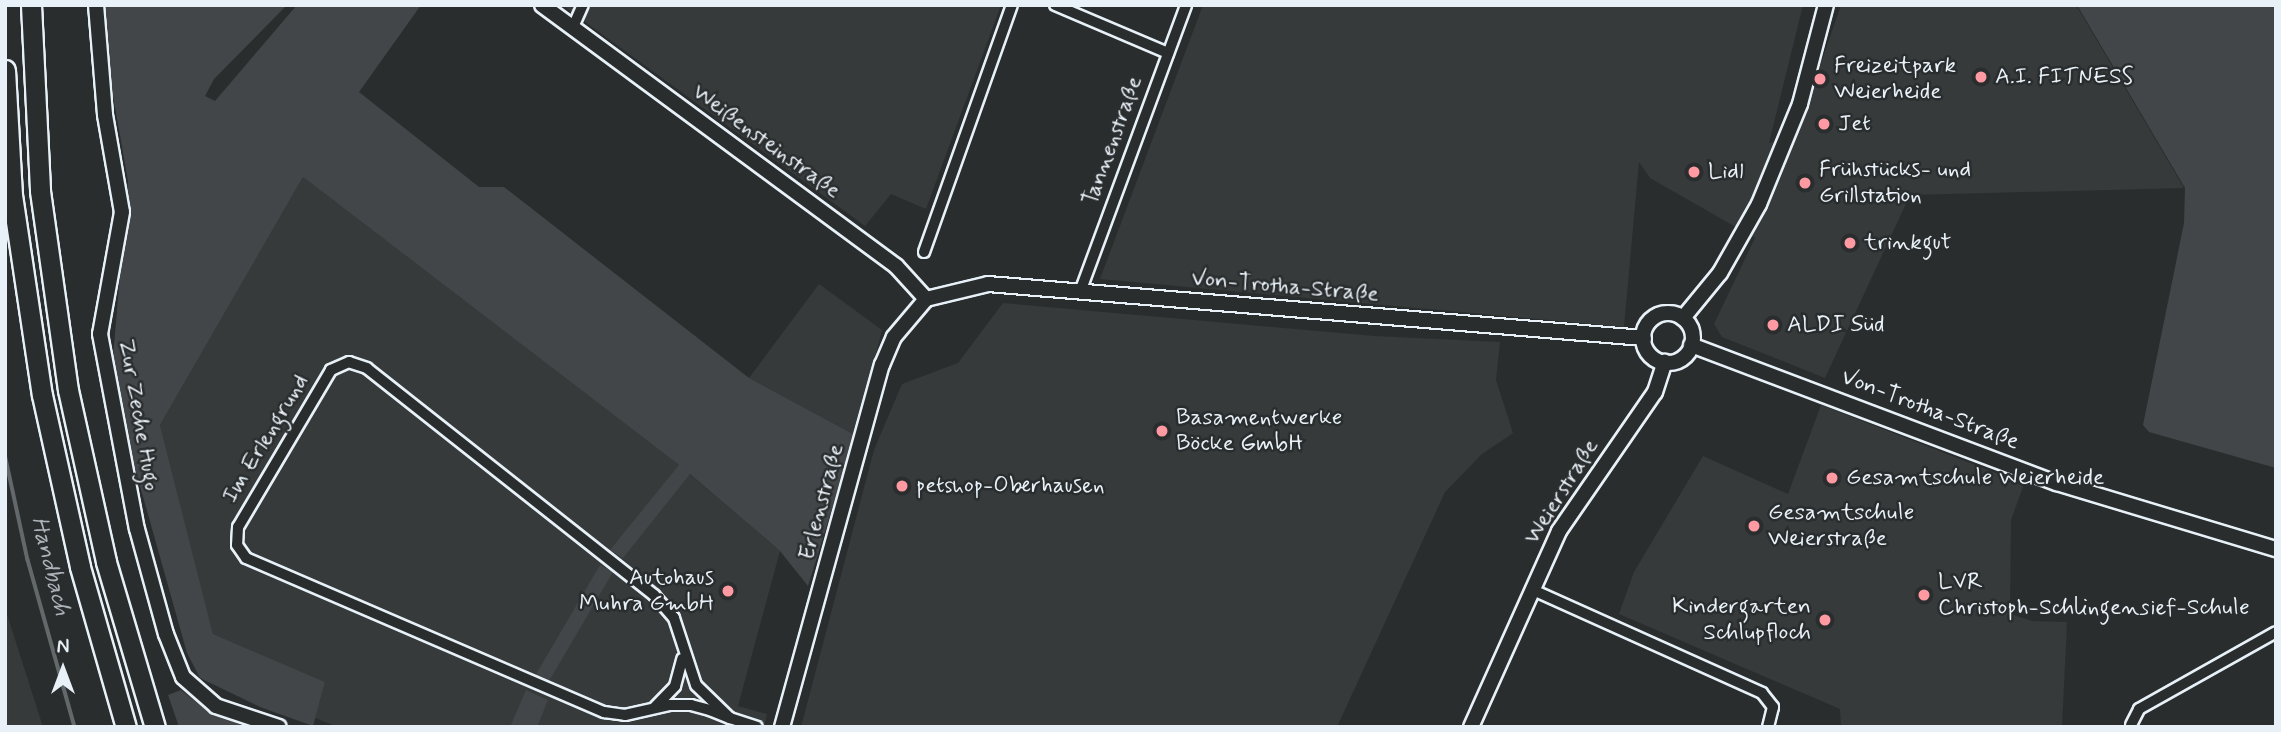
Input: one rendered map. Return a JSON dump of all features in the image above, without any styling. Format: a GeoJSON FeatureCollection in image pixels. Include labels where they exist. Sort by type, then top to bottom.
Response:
{"type":"FeatureCollection","features":[{"type":"Feature","properties":{"kind":"highway"},"geometry":{"type":"LineString","coordinates":[[31,5],[40,191],[68,390],[119,612],[155,727]]}},
{"type":"Feature","properties":{"kind":"highway"},"geometry":{"type":"LineString","coordinates":[[5,70],[12,195],[42,395],[80,567],[126,727]]}},
{"type":"Feature","properties":{"kind":"street","name":"Zur Zeche Hugo"},"geometry":{"type":"LineString","coordinates":[[96,5],[105,115],[122,212],[100,334],[137,529],[168,641],[183,677],[216,706],[279,727]]}},
{"type":"Feature","properties":{"kind":"street","name":"Weißensteinstraße"},"geometry":{"type":"LineString","coordinates":[[542,5],[896,266],[926,299]]}},
{"type":"Feature","properties":{"kind":"street"},"geometry":{"type":"LineString","coordinates":[[573,27],[583,5]]}},
{"type":"Feature","properties":{"kind":"street"},"geometry":{"type":"LineString","coordinates":[[924,252],[1012,5]]}},
{"type":"Feature","properties":{"kind":"street"},"geometry":{"type":"LineString","coordinates":[[1055,5],[1168,53]]}},
{"type":"Feature","properties":{"kind":"street","name":"Tannenstraße"},"geometry":{"type":"LineString","coordinates":[[1080,292],[1186,5]]}},
{"type":"Feature","properties":{"kind":"street"},"geometry":{"type":"LineString","coordinates":[[1683,318],[1720,273],[1759,204],[1796,114],[1826,5]]}},
{"type":"Feature","properties":{"kind":"street","name":"Von-Trotha-Straße"},"geometry":{"type":"LineString","coordinates":[[926,299],[988,284],[1644,338]]}},
{"type":"Feature","properties":{"kind":"street","name":"Erlenstraße"},"geometry":{"type":"LineString","coordinates":[[782,727],[882,365],[894,337],[926,299]]}},
{"type":"Feature","properties":{"kind":"street"},"geometry":{"type":"LineString","coordinates":[[1657,316],[1683,318],[1691,330],[1691,345],[1683,358],[1665,362],[1650,354],[1644,338],[1647,326],[1657,316]]}},
{"type":"Feature","properties":{"kind":"street","name":"Von-Trotha-Straße"},"geometry":{"type":"LineString","coordinates":[[1691,345],[2057,482],[2276,549]]}},
{"type":"Feature","properties":{"kind":"street","name":"Weierstraße"},"geometry":{"type":"LineString","coordinates":[[1471,727],[1559,531],[1655,392],[1665,362]]}},
{"type":"Feature","properties":{"kind":"street","name":"Im Erlengrund"},"geometry":{"type":"LineString","coordinates":[[730,718],[696,685],[683,652],[677,625],[666,606],[359,363],[343,363],[331,370],[238,527],[237,545],[250,561],[604,712],[625,715],[652,708],[691,705],[730,718],[757,727]]}},
{"type":"Feature","properties":{"kind":"street"},"geometry":{"type":"LineString","coordinates":[[1532,590],[1762,693],[1773,707],[1768,727]]}},
{"type":"Feature","properties":{"kind":"street"},"geometry":{"type":"LineString","coordinates":[[2131,725],[2139,709],[2276,632]]}},
{"type":"Feature","properties":{"kind":"street","name":"Im Erlengrund"},"geometry":{"type":"LineString","coordinates":[[652,708],[675,686],[683,652]]}},
{"type":"Feature","properties":{"kind":"shaded area"},"geometry":{"type":"Polygon","coordinates":[[[104,5],[287,5],[214,79],[205,96],[215,101],[297,5],[421,5],[359,92],[479,187],[504,187],[749,378],[855,435],[808,586],[780,551],[690,474],[623,558],[610,550],[679,465],[303,177],[160,425],[213,634],[325,682],[313,726],[260,707],[200,678],[187,653],[131,454],[113,357],[128,181],[108,67],[104,5]]]}},
{"type":"Feature","properties":{"kind":"shaded area"},"geometry":{"type":"Polygon","coordinates":[[[562,5],[1001,5],[926,209],[891,194],[865,226],[562,5]]]}},
{"type":"Feature","properties":{"kind":"shaded area"},"geometry":{"type":"Polygon","coordinates":[[[1203,5],[1803,5],[1769,143],[1796,136],[1841,5],[2076,5],[2184,188],[1910,195],[1825,378],[1722,337],[1714,324],[1755,238],[1650,178],[1639,162],[1624,327],[1100,279],[1203,5]]]}},
{"type":"Feature","properties":{"kind":"shaded area"},"geometry":{"type":"Polygon","coordinates":[[[2077,5],[2276,5],[2276,468],[2149,432],[2143,425],[2184,223],[2185,188],[2077,5]]]}},
{"type":"Feature","properties":{"kind":"shaded area"},"geometry":{"type":"Polygon","coordinates":[[[303,177],[679,465],[780,551],[738,706],[767,714],[764,727],[338,727],[315,718],[325,682],[213,634],[160,425],[303,177]]]}},
{"type":"Feature","properties":{"kind":"shaded area"},"geometry":{"type":"Polygon","coordinates":[[[819,284],[882,330],[855,435],[749,378],[819,284]]]}},
{"type":"Feature","properties":{"kind":"shaded area","name":"Basamentwerke Böcke GmbH"},"geometry":{"type":"Polygon","coordinates":[[[1003,303],[1374,336],[1500,342],[1496,380],[1513,433],[1482,454],[1445,492],[1337,727],[801,727],[874,450],[902,384],[958,363],[1003,303]]]}},
{"type":"Feature","properties":{"kind":"shaded area"},"geometry":{"type":"Polygon","coordinates":[[[1821,405],[2024,484],[2011,520],[2010,614],[2032,621],[2067,622],[2062,727],[1841,727],[1840,709],[1619,614],[1634,572],[1703,456],[1788,494],[1821,405]]]}},
{"type":"Feature","properties":{"kind":"shaded area"},"geometry":{"type":"Polygon","coordinates":[[[600,565],[613,572],[549,681],[535,676],[600,565]]]}},
{"type":"Feature","properties":{"kind":"shaded area"},"geometry":{"type":"Polygon","coordinates":[[[5,608],[43,727],[5,727],[5,608]]]}},
{"type":"Feature","properties":{"kind":"shaded area"},"geometry":{"type":"Polygon","coordinates":[[[181,690],[206,710],[246,727],[179,727],[168,695],[181,690]]]}},
{"type":"Feature","properties":{"kind":"shaded area"},"geometry":{"type":"Polygon","coordinates":[[[526,690],[548,700],[537,727],[510,727],[526,690]]]}},
{"type":"Feature","properties":{"kind":"waterway","name":"Handbach"},"geometry":{"type":"LineString","coordinates":[[5,454],[28,560],[75,727]]}},
{"type":"Feature","properties":{"kind":"place","name":"A.I. FITNESS"},"geometry":{"type":"Point","coordinates":[1981,77]}},
{"type":"Feature","properties":{"kind":"place","name":"Freizeitpark Weierheide"},"geometry":{"type":"Point","coordinates":[1820,79]}},
{"type":"Feature","properties":{"kind":"place","name":"Jet"},"geometry":{"type":"Point","coordinates":[1824,124]}},
{"type":"Feature","properties":{"kind":"place","name":"Lidl"},"geometry":{"type":"Point","coordinates":[1694,172]}},
{"type":"Feature","properties":{"kind":"place","name":"Frühstücks- und Grillstation"},"geometry":{"type":"Point","coordinates":[1805,183]}},
{"type":"Feature","properties":{"kind":"place","name":"trinkgut"},"geometry":{"type":"Point","coordinates":[1850,243]}},
{"type":"Feature","properties":{"kind":"place","name":"ALDI Süd"},"geometry":{"type":"Point","coordinates":[1773,325]}},
{"type":"Feature","properties":{"kind":"place","name":"Basamentwerke Böcke GmbH"},"geometry":{"type":"Point","coordinates":[1162,431]}},
{"type":"Feature","properties":{"kind":"place","name":"Gesamtschule Weierheide"},"geometry":{"type":"Point","coordinates":[1832,478]}},
{"type":"Feature","properties":{"kind":"place","name":"petshop-Oberhausen"},"geometry":{"type":"Point","coordinates":[902,486]}},
{"type":"Feature","properties":{"kind":"place","name":"Gesamtschule Weierstraße"},"geometry":{"type":"Point","coordinates":[1754,526]}},
{"type":"Feature","properties":{"kind":"place","name":"Autohaus Muhra GmbH"},"geometry":{"type":"Point","coordinates":[728,591]}},
{"type":"Feature","properties":{"kind":"place","name":"LVR Christoph-Schlingensief-Schule"},"geometry":{"type":"Point","coordinates":[1924,595]}},
{"type":"Feature","properties":{"kind":"place","name":"Kindergarten Schlupfloch"},"geometry":{"type":"Point","coordinates":[1825,620]}}]}
